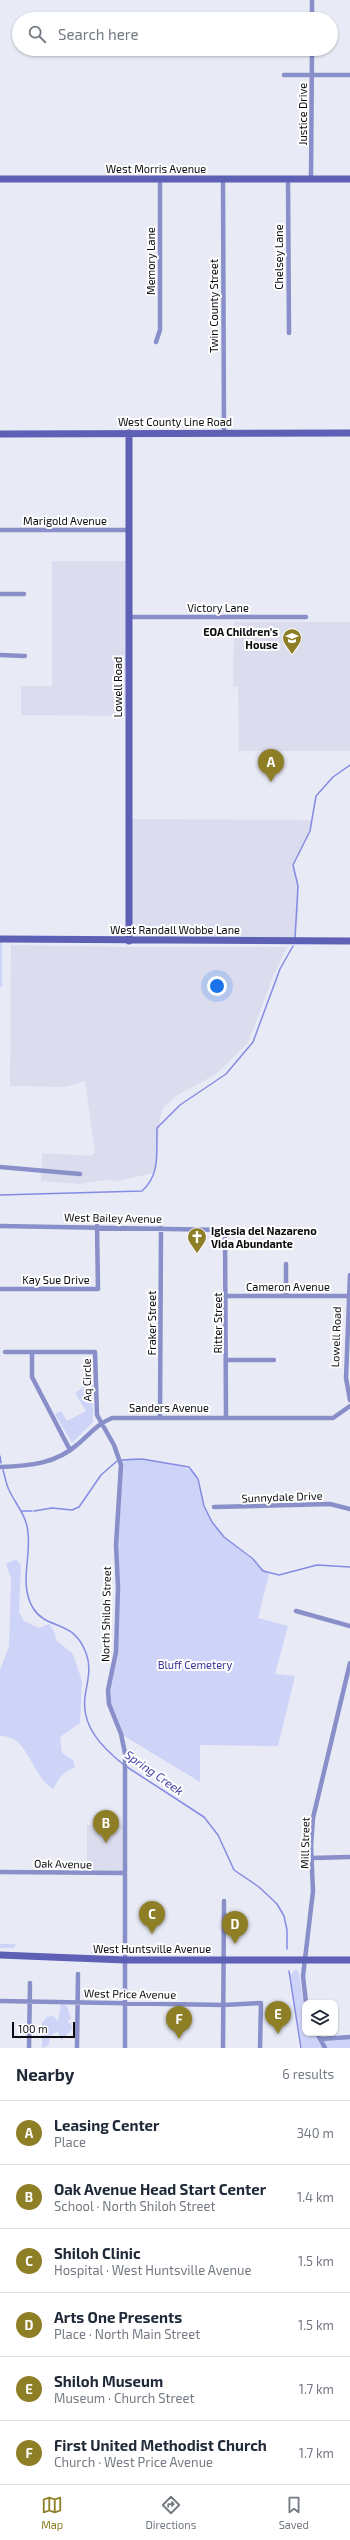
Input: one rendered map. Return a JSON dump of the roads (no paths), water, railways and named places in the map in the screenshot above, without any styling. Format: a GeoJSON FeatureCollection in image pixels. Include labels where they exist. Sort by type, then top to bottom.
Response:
{"type":"FeatureCollection","features":[{"type":"Feature","properties":{"kind":"street"},"geometry":{"type":"LineString","coordinates":[[312,0],[312,12]]}},
{"type":"Feature","properties":{"kind":"street","name":"Justice Drive"},"geometry":{"type":"LineString","coordinates":[[311,179],[312,56]]}},
{"type":"Feature","properties":{"kind":"street"},"geometry":{"type":"LineString","coordinates":[[284,75],[350,75]]}},
{"type":"Feature","properties":{"kind":"street","name":"West Morris Avenue"},"geometry":{"type":"LineString","coordinates":[[0,179],[350,179]]}},
{"type":"Feature","properties":{"kind":"street","name":"Memory Lane"},"geometry":{"type":"LineString","coordinates":[[156,342],[160,330],[160,180]]}},
{"type":"Feature","properties":{"kind":"street","name":"Twin County Street"},"geometry":{"type":"LineString","coordinates":[[223,180],[224,432]]}},
{"type":"Feature","properties":{"kind":"street","name":"Chelsey Lane"},"geometry":{"type":"LineString","coordinates":[[288,180],[288,333]]}},
{"type":"Feature","properties":{"kind":"street","name":"West County Line Road"},"geometry":{"type":"LineString","coordinates":[[0,434],[224,432],[350,433]]}},
{"type":"Feature","properties":{"kind":"street","name":"Lowell Road"},"geometry":{"type":"LineString","coordinates":[[129,433],[129,941]]}},
{"type":"Feature","properties":{"kind":"street","name":"Marigold Avenue"},"geometry":{"type":"LineString","coordinates":[[0,530],[130,530]]}},
{"type":"Feature","properties":{"kind":"street"},"geometry":{"type":"LineString","coordinates":[[0,594],[24,594]]}},
{"type":"Feature","properties":{"kind":"street","name":"Victory Lane"},"geometry":{"type":"LineString","coordinates":[[130,617],[306,617]]}},
{"type":"Feature","properties":{"kind":"street"},"geometry":{"type":"LineString","coordinates":[[0,655],[25,656]]}},
{"type":"Feature","properties":{"kind":"street","name":"West Randall Wobbe Lane"},"geometry":{"type":"LineString","coordinates":[[0,939],[129,941],[350,941]]}},
{"type":"Feature","properties":{"kind":"street"},"geometry":{"type":"LineString","coordinates":[[0,1168],[80,1174]]}},
{"type":"Feature","properties":{"kind":"street","name":"West Bailey Avenue"},"geometry":{"type":"LineString","coordinates":[[0,1226],[98,1226],[225,1230]]}},
{"type":"Feature","properties":{"kind":"street","name":"Kay Sue Drive"},"geometry":{"type":"LineString","coordinates":[[0,1289],[98,1289],[98,1226]]}},
{"type":"Feature","properties":{"kind":"street","name":"Fraker Street"},"geometry":{"type":"LineString","coordinates":[[160,1417],[161,1228]]}},
{"type":"Feature","properties":{"kind":"street","name":"Ritter Street"},"geometry":{"type":"LineString","coordinates":[[225,1230],[227,1296],[226,1417]]}},
{"type":"Feature","properties":{"kind":"street"},"geometry":{"type":"LineString","coordinates":[[286,1264],[286,1296]]}},
{"type":"Feature","properties":{"kind":"street","name":"Lowell Road"},"geometry":{"type":"LineString","coordinates":[[350,1275],[346,1378],[350,1400]]}},
{"type":"Feature","properties":{"kind":"street","name":"Cameron Avenue"},"geometry":{"type":"LineString","coordinates":[[227,1296],[349,1296]]}},
{"type":"Feature","properties":{"kind":"street","name":"Aq Circle"},"geometry":{"type":"LineString","coordinates":[[4,1352],[95,1352],[97,1415],[101,1422]]}},
{"type":"Feature","properties":{"kind":"street"},"geometry":{"type":"LineString","coordinates":[[32,1352],[32,1377],[70,1450]]}},
{"type":"Feature","properties":{"kind":"street"},"geometry":{"type":"LineString","coordinates":[[226,1360],[274,1360]]}},
{"type":"Feature","properties":{"kind":"street","name":"Sanders Avenue"},"geometry":{"type":"LineString","coordinates":[[0,1467],[36,1465],[54,1460],[70,1450],[101,1422],[119,1416],[333,1418],[350,1406]]}},
{"type":"Feature","properties":{"kind":"street","name":"North Shiloh Street"},"geometry":{"type":"LineString","coordinates":[[101,1422],[114,1445],[121,1465],[116,1545],[118,1587],[116,1652],[108,1694],[109,1704],[122,1734],[125,1753],[125,2048]]}},
{"type":"Feature","properties":{"kind":"street","name":"Sunnydale Drive"},"geometry":{"type":"LineString","coordinates":[[214,1507],[330,1504],[350,1508]]}},
{"type":"Feature","properties":{"kind":"street"},"geometry":{"type":"LineString","coordinates":[[296,1611],[350,1626]]}},
{"type":"Feature","properties":{"kind":"street","name":"Mill Street"},"geometry":{"type":"LineString","coordinates":[[306,2000],[304,1987],[305,1960],[313,1890],[313,1818],[350,1664]]}},
{"type":"Feature","properties":{"kind":"street"},"geometry":{"type":"LineString","coordinates":[[312,1858],[350,1857]]}},
{"type":"Feature","properties":{"kind":"street","name":"Oak Avenue"},"geometry":{"type":"LineString","coordinates":[[0,1872],[125,1873]]}},
{"type":"Feature","properties":{"kind":"street"},"geometry":{"type":"LineString","coordinates":[[223,2048],[224,1901]]}},
{"type":"Feature","properties":{"kind":"street","name":"West Huntsville Avenue"},"geometry":{"type":"LineString","coordinates":[[0,1955],[125,1960],[350,1960]]}},
{"type":"Feature","properties":{"kind":"street"},"geometry":{"type":"LineString","coordinates":[[77,2048],[78,1974]]}},
{"type":"Feature","properties":{"kind":"street"},"geometry":{"type":"LineString","coordinates":[[29,2048],[30,1983]]}},
{"type":"Feature","properties":{"kind":"street","name":"West Price Avenue"},"geometry":{"type":"LineString","coordinates":[[0,2001],[223,2005],[261,2003],[260,2048]]}},
{"type":"Feature","properties":{"kind":"street"},"geometry":{"type":"LineString","coordinates":[[319,2036],[325,2048]]}},
{"type":"Feature","properties":{"kind":"street"},"geometry":{"type":"LineString","coordinates":[[321,2039],[350,2037]]}},
{"type":"Feature","properties":{"kind":"waterway"},"geometry":{"type":"LineString","coordinates":[[295,938],[298,886],[293,865],[310,831],[316,796],[333,777],[350,765]]}},
{"type":"Feature","properties":{"kind":"waterway"},"geometry":{"type":"LineString","coordinates":[[0,1195],[142,1191],[148,1184],[155,1170],[157,1154],[157,1128],[180,1105],[226,1074],[253,1042],[280,969],[293,946]]}},
{"type":"Feature","properties":{"kind":"waterway","name":"Spring Creek"},"geometry":{"type":"LineString","coordinates":[[0,1456],[1,1463]]}},
{"type":"Feature","properties":{"kind":"waterway"},"geometry":{"type":"LineString","coordinates":[[122,1460],[142,1459],[189,1467],[198,1479],[204,1506],[212,1522],[224,1537],[253,1559],[263,1571],[279,1575],[317,1565],[350,1567]]}},
{"type":"Feature","properties":{"kind":"waterway"},"geometry":{"type":"LineString","coordinates":[[34,1511],[52,1508],[72,1510],[79,1507],[101,1475],[117,1461]]}},
{"type":"Feature","properties":{"kind":"waterway","name":"Spring Creek"},"geometry":{"type":"LineString","coordinates":[[3,1470],[8,1488],[26,1521],[29,1542],[26,1581],[29,1599],[33,1608],[45,1620],[67,1629],[81,1642],[89,1664],[85,1697],[86,1718],[101,1744],[124,1765]]}},
{"type":"Feature","properties":{"kind":"waterway"},"geometry":{"type":"LineString","coordinates":[[22,1511],[32,1511]]}},
{"type":"Feature","properties":{"kind":"waterway","name":"Spring Creek"},"geometry":{"type":"LineString","coordinates":[[127,1767],[204,1817],[218,1835],[234,1870],[259,1887],[277,1904],[284,1916],[287,1930],[287,1949]]}},
{"type":"Feature","properties":{"kind":"waterway","name":"Spring Creek"},"geometry":{"type":"LineString","coordinates":[[289,1971],[301,2048]]}},
{"type":"Feature","properties":{"kind":"place","name":"EOA Children’s House"},"geometry":{"type":"Point","coordinates":[292,655]}},
{"type":"Feature","properties":{"kind":"place","name":"Leasing Center"},"geometry":{"type":"Point","coordinates":[271,782]}},
{"type":"Feature","properties":{"kind":"place","name":"Iglesia del Nazareno Vida Abundante"},"geometry":{"type":"Point","coordinates":[197,1254]}},
{"type":"Feature","properties":{"kind":"place","name":"Oak Avenue Head Start Center"},"geometry":{"type":"Point","coordinates":[106,1843]}},
{"type":"Feature","properties":{"kind":"place","name":"Shiloh Clinic"},"geometry":{"type":"Point","coordinates":[152,1934]}},
{"type":"Feature","properties":{"kind":"place","name":"Arts One Presents"},"geometry":{"type":"Point","coordinates":[235,1944]}},
{"type":"Feature","properties":{"kind":"place","name":"Shiloh Museum"},"geometry":{"type":"Point","coordinates":[278,2034]}},
{"type":"Feature","properties":{"kind":"place","name":"First United Methodist Church"},"geometry":{"type":"Point","coordinates":[179,2039]}},
{"type":"Feature","properties":{"kind":"park label","name":"Bluff Cemetery"},"geometry":{"type":"Point","coordinates":[195,1665]}}]}
